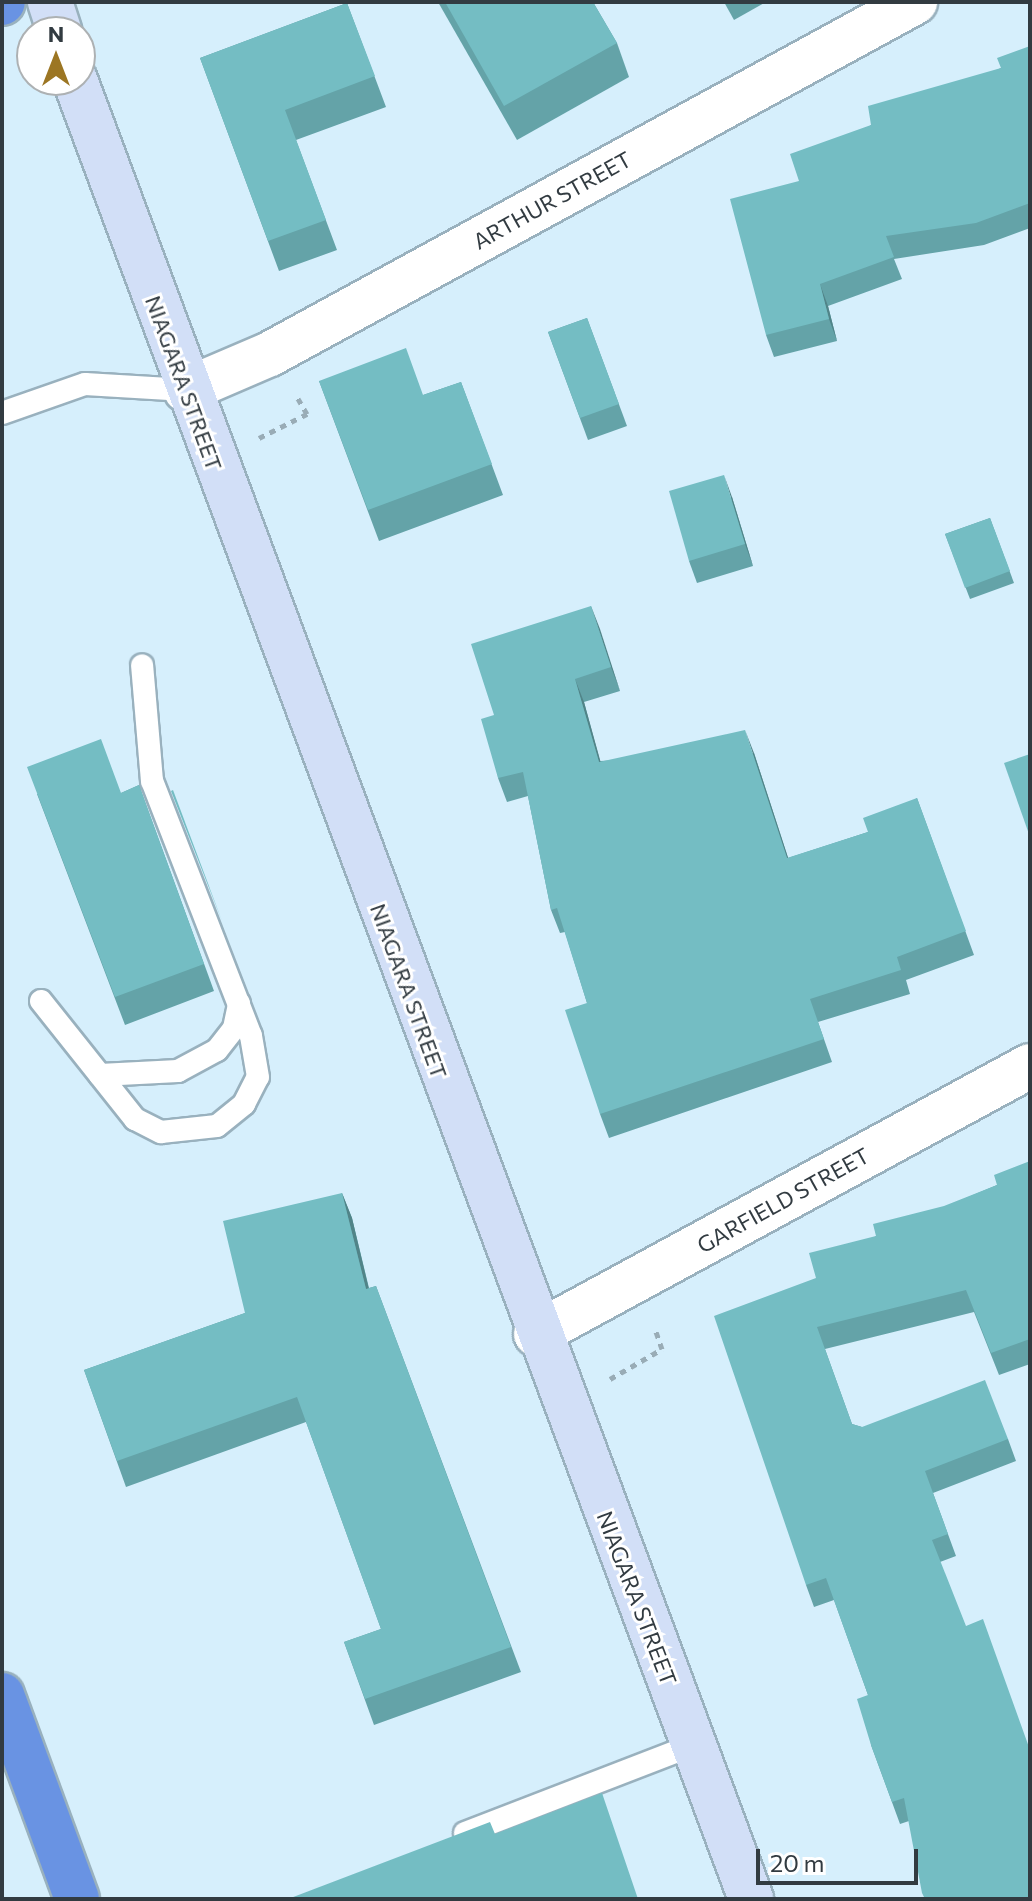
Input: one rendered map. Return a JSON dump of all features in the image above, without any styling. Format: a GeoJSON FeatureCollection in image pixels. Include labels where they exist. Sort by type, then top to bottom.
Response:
{"type":"FeatureCollection","features":[{"type":"Feature","properties":{"kind":"highway"},"geometry":{"type":"LineString","coordinates":[[2,1695],[77,1899]]}},
{"type":"Feature","properties":{"kind":"main road","name":"NIAGARA STREET"},"geometry":{"type":"LineString","coordinates":[[81,96],[186,390],[536,1334],[751,1899]]}},
{"type":"Feature","properties":{"kind":"street","name":"ARTHUR STREET"},"geometry":{"type":"LineString","coordinates":[[186,390],[270,354],[915,2]]}},
{"type":"Feature","properties":{"kind":"street","name":"GARFIELD STREET"},"geometry":{"type":"LineString","coordinates":[[536,1334],[1030,1066]]}},
{"type":"Feature","properties":{"kind":"lane"},"geometry":{"type":"LineString","coordinates":[[2,413],[85,384],[186,390]]}},
{"type":"Feature","properties":{"kind":"lane"},"geometry":{"type":"LineString","coordinates":[[41,1001],[135,1119],[161,1132],[217,1126],[244,1104],[258,1077],[239,1004],[152,781],[142,665]]}},
{"type":"Feature","properties":{"kind":"lane"},"geometry":{"type":"LineString","coordinates":[[100,1075],[178,1071],[217,1050],[234,1028],[239,1004]]}},
{"type":"Feature","properties":{"kind":"lane"},"geometry":{"type":"LineString","coordinates":[[436,1845],[693,1745]]}},
{"type":"Feature","properties":{"kind":"path"},"geometry":{"type":"LineString","coordinates":[[271,432],[307,414],[297,396]]}},
{"type":"Feature","properties":{"kind":"path"},"geometry":{"type":"LineString","coordinates":[[622,1372],[662,1349],[655,1329]]}},
{"type":"Feature","properties":{"kind":"building"},"geometry":{"type":"Polygon","coordinates":[[[445,2],[593,2],[617,43],[504,106],[445,2]]]}},
{"type":"Feature","properties":{"kind":"building"},"geometry":{"type":"Polygon","coordinates":[[[347,3],[375,76],[285,110],[326,220],[268,241],[200,58],[347,3]]]}},
{"type":"Feature","properties":{"kind":"building"},"geometry":{"type":"Polygon","coordinates":[[[1030,46],[1030,203],[976,223],[886,236],[894,257],[820,284],[829,319],[766,335],[730,199],[799,181],[790,154],[871,125],[868,106],[1001,68],[997,58],[1030,46]]]}},
{"type":"Feature","properties":{"kind":"building"},"geometry":{"type":"Polygon","coordinates":[[[587,318],[619,404],[580,418],[548,332],[587,318]]]}},
{"type":"Feature","properties":{"kind":"building"},"geometry":{"type":"Polygon","coordinates":[[[406,348],[423,395],[461,382],[492,464],[368,510],[319,381],[406,348]]]}},
{"type":"Feature","properties":{"kind":"building"},"geometry":{"type":"Polygon","coordinates":[[[724,475],[745,544],[689,561],[669,491],[724,475]]]}},
{"type":"Feature","properties":{"kind":"building"},"geometry":{"type":"Polygon","coordinates":[[[990,518],[1010,571],[965,588],[945,534],[990,518]]]}},
{"type":"Feature","properties":{"kind":"building"},"geometry":{"type":"Polygon","coordinates":[[[591,606],[611,667],[575,679],[599,762],[745,730],[787,858],[868,832],[863,818],[917,798],[966,931],[897,957],[901,970],[810,999],[824,1039],[600,1114],[565,1010],[587,1003],[557,908],[551,910],[523,772],[498,778],[481,719],[494,715],[471,644],[591,606]]]}},
{"type":"Feature","properties":{"kind":"building"},"geometry":{"type":"Polygon","coordinates":[[[101,739],[121,793],[139,785],[204,964],[115,997],[27,767],[101,739]]]}},
{"type":"Feature","properties":{"kind":"building"},"geometry":{"type":"Polygon","coordinates":[[[1030,754],[1030,837],[1004,763],[1030,754]]]}},
{"type":"Feature","properties":{"kind":"building"},"geometry":{"type":"Polygon","coordinates":[[[173,790],[222,921],[171,791],[173,790]]]}},
{"type":"Feature","properties":{"kind":"building"},"geometry":{"type":"Polygon","coordinates":[[[1030,1161],[1030,1339],[991,1353],[966,1290],[817,1327],[852,1424],[862,1427],[985,1380],[1008,1439],[925,1471],[948,1534],[932,1540],[966,1626],[983,1619],[1030,1750],[1030,1899],[925,1899],[904,1798],[892,1802],[871,1745],[857,1699],[868,1695],[826,1578],[806,1585],[714,1316],[816,1278],[809,1253],[876,1236],[873,1224],[944,1206],[997,1185],[994,1175],[1030,1161]]]}},
{"type":"Feature","properties":{"kind":"building"},"geometry":{"type":"Polygon","coordinates":[[[342,1193],[366,1289],[376,1286],[511,1647],[365,1699],[344,1642],[381,1629],[297,1397],[117,1461],[84,1370],[245,1313],[223,1221],[342,1193]]]}},
{"type":"Feature","properties":{"kind":"building"},"geometry":{"type":"Polygon","coordinates":[[[602,1793],[638,1899],[288,1899],[490,1822],[495,1834],[602,1793]]]}}]}
